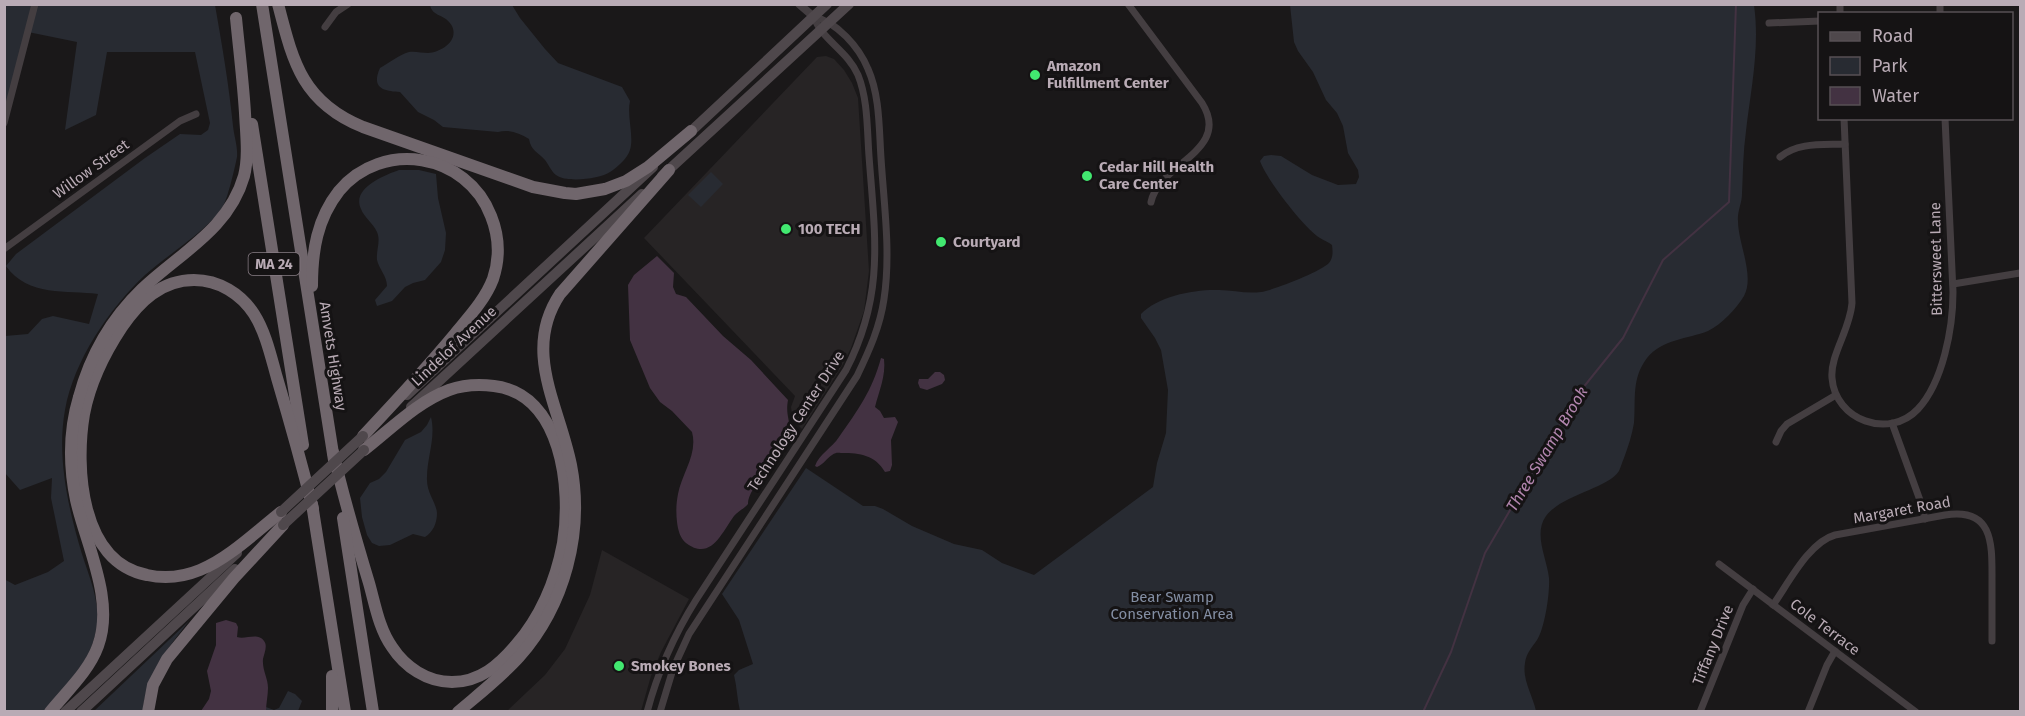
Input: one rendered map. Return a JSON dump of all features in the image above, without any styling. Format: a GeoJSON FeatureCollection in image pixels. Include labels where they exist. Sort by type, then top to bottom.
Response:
{"type":"FeatureCollection","features":[{"type":"Feature","properties":{"kind":"highway","name":"MA 24"},"geometry":{"type":"LineString","coordinates":[[234,4],[345,711]]}},
{"type":"Feature","properties":{"kind":"highway","name":"Amvets Highway"},"geometry":{"type":"LineString","coordinates":[[262,4],[374,711]]}},
{"type":"Feature","properties":{"kind":"highway"},"geometry":{"type":"LineString","coordinates":[[278,4],[299,72],[318,98],[337,114],[363,127],[533,187],[576,194],[616,186],[640,173],[691,131]]}},
{"type":"Feature","properties":{"kind":"highway"},"geometry":{"type":"LineString","coordinates":[[50,711],[93,657],[98,646],[104,618],[100,589],[79,514],[73,483],[71,447],[78,398],[100,344],[119,315],[141,290],[215,227],[233,203],[240,187],[246,164],[246,135],[236,18]]}},
{"type":"Feature","properties":{"kind":"highway"},"geometry":{"type":"LineString","coordinates":[[320,370],[313,305],[314,251],[323,217],[339,192],[358,174],[370,167],[395,160],[414,158],[426,160],[444,166],[461,176],[483,199],[495,227],[498,250],[488,290],[407,390],[363,436]]}},
{"type":"Feature","properties":{"kind":"highway"},"geometry":{"type":"LineString","coordinates":[[458,711],[503,672],[528,646],[553,604],[563,582],[569,558],[574,528],[574,489],[570,464],[542,353],[543,332],[547,317],[560,294],[669,170]]}},
{"type":"Feature","properties":{"kind":"highway"},"geometry":{"type":"LineString","coordinates":[[281,512],[214,563],[198,571],[173,577],[154,576],[130,570],[115,561],[99,542],[86,503],[80,462],[88,400],[99,366],[115,337],[139,306],[160,288],[186,280],[216,283],[235,293],[255,315],[267,345],[313,509]]}},
{"type":"Feature","properties":{"kind":"highway"},"geometry":{"type":"LineString","coordinates":[[333,452],[350,520],[381,622],[392,648],[403,662],[426,677],[453,682],[480,676],[499,663],[530,628],[548,594],[560,556],[565,527],[565,489],[561,466],[549,427],[537,407],[524,396],[499,387],[473,385],[450,390],[421,405],[364,450]]}},
{"type":"Feature","properties":{"kind":"highway"},"geometry":{"type":"LineString","coordinates":[[148,711],[153,685],[167,659],[234,578],[283,525]]}},
{"type":"Feature","properties":{"kind":"highway"},"geometry":{"type":"LineString","coordinates":[[324,579],[332,680],[332,711]]}},
{"type":"Feature","properties":{"kind":"main road","name":"Lindelof Avenue"},"geometry":{"type":"LineString","coordinates":[[65,711],[605,213],[827,4]]}},
{"type":"Feature","properties":{"kind":"main road","name":"Lindelof Avenue"},"geometry":{"type":"LineString","coordinates":[[81,711],[849,4]]}},
{"type":"Feature","properties":{"kind":"street"},"geometry":{"type":"LineString","coordinates":[[4,123],[35,4]]}},
{"type":"Feature","properties":{"kind":"street"},"geometry":{"type":"LineString","coordinates":[[325,27],[336,12],[348,4]]}},
{"type":"Feature","properties":{"kind":"street"},"geometry":{"type":"LineString","coordinates":[[799,4],[814,17]]}},
{"type":"Feature","properties":{"kind":"street"},"geometry":{"type":"LineString","coordinates":[[1128,4],[1202,103],[1209,120],[1209,132],[1203,144],[1159,183],[1151,202]]}},
{"type":"Feature","properties":{"kind":"street","name":"Technology Center Drive"},"geometry":{"type":"LineString","coordinates":[[660,711],[673,669],[689,634],[856,376],[872,343],[881,312],[887,259],[873,84],[864,60],[851,42],[830,22],[814,17]]}},
{"type":"Feature","properties":{"kind":"street","name":"Technology Center Drive"},"geometry":{"type":"LineString","coordinates":[[647,711],[662,664],[678,629],[846,370],[861,339],[872,299],[876,259],[864,95],[854,66],[842,50],[821,31],[814,17]]}},
{"type":"Feature","properties":{"kind":"street"},"geometry":{"type":"LineString","coordinates":[[1769,23],[1818,21]]}},
{"type":"Feature","properties":{"kind":"street","name":"Willow Street"},"geometry":{"type":"LineString","coordinates":[[4,249],[180,121],[196,114]]}},
{"type":"Feature","properties":{"kind":"street"},"geometry":{"type":"LineString","coordinates":[[1844,120],[1852,296],[1849,321],[1833,365],[1832,380],[1836,395],[1857,418],[1871,423],[1892,423],[1925,519]]}},
{"type":"Feature","properties":{"kind":"street","name":"Bittersweet Lane"},"geometry":{"type":"LineString","coordinates":[[1892,423],[1902,421],[1915,412],[1932,387],[1942,363],[1948,336],[1953,307],[1953,284],[1945,120]]}},
{"type":"Feature","properties":{"kind":"street"},"geometry":{"type":"LineString","coordinates":[[1780,157],[1788,150],[1798,147],[1845,144]]}},
{"type":"Feature","properties":{"kind":"street"},"geometry":{"type":"LineString","coordinates":[[1953,284],[2020,273]]}},
{"type":"Feature","properties":{"kind":"street"},"geometry":{"type":"LineString","coordinates":[[1776,442],[1787,424],[1836,395]]}},
{"type":"Feature","properties":{"kind":"street","name":"Margaret Road"},"geometry":{"type":"LineString","coordinates":[[1773,605],[1808,555],[1824,539],[1835,535],[1963,514],[1977,519],[1987,531],[1992,550],[1992,641]]}},
{"type":"Feature","properties":{"kind":"street","name":"Cole Terrace"},"geometry":{"type":"LineString","coordinates":[[1719,564],[1916,711]]}},
{"type":"Feature","properties":{"kind":"street","name":"Tiffany Drive"},"geometry":{"type":"LineString","coordinates":[[1700,711],[1743,605],[1753,589]]}},
{"type":"Feature","properties":{"kind":"street"},"geometry":{"type":"LineString","coordinates":[[1808,711],[1835,651]]}},
{"type":"Feature","properties":{"kind":"shaded area"},"geometry":{"type":"Polygon","coordinates":[[[826,56],[834,59],[844,70],[858,98],[869,271],[864,311],[851,348],[802,429],[793,420],[791,407],[795,396],[644,238],[817,57],[826,56]]]}},
{"type":"Feature","properties":{"kind":"shaded area"},"geometry":{"type":"Polygon","coordinates":[[[602,550],[689,599],[661,652],[641,711],[507,711],[545,675],[565,649],[590,595],[602,550]]]}},
{"type":"Feature","properties":{"kind":"green space"},"geometry":{"type":"Polygon","coordinates":[[[5,5],[215,5],[237,153],[227,196],[217,215],[145,275],[119,303],[95,336],[76,373],[65,410],[63,461],[67,495],[97,606],[96,631],[83,663],[44,711],[5,711],[4,579],[15,585],[48,572],[64,561],[51,498],[52,478],[20,490],[5,473],[5,336],[28,334],[42,319],[53,316],[89,324],[98,294],[61,292],[37,287],[25,283],[6,266],[16,254],[145,158],[180,134],[201,135],[208,130],[210,123],[195,52],[107,52],[96,115],[65,130],[77,42],[28,32],[10,102],[5,102],[5,5]]]}},
{"type":"Feature","properties":{"kind":"green space"},"geometry":{"type":"Polygon","coordinates":[[[430,5],[512,5],[520,18],[558,63],[622,87],[630,101],[631,144],[626,158],[612,171],[599,177],[567,179],[554,173],[533,149],[529,139],[521,135],[510,131],[443,127],[418,112],[400,92],[388,91],[380,87],[377,80],[380,68],[405,53],[433,52],[448,45],[451,41],[454,31],[452,26],[446,19],[433,12],[430,5]]]}},
{"type":"Feature","properties":{"kind":"green space","name":"Bear Swamp Conservation Area"},"geometry":{"type":"Polygon","coordinates":[[[1290,5],[1754,5],[1755,52],[1744,147],[1742,197],[1738,218],[1747,269],[1747,288],[1744,296],[1728,316],[1708,331],[1668,343],[1647,358],[1636,382],[1633,427],[1619,471],[1605,483],[1554,508],[1542,523],[1542,546],[1549,578],[1548,601],[1540,634],[1527,657],[1524,669],[1536,711],[740,711],[734,675],[739,670],[753,664],[739,620],[722,594],[806,468],[863,506],[883,509],[912,526],[954,544],[982,550],[1002,563],[1034,575],[1153,487],[1166,433],[1168,390],[1161,350],[1141,318],[1141,314],[1167,298],[1188,292],[1267,291],[1307,276],[1329,263],[1332,245],[1313,233],[1296,214],[1278,191],[1260,161],[1264,156],[1281,156],[1312,175],[1338,185],[1356,184],[1359,177],[1358,170],[1348,153],[1343,126],[1337,113],[1326,100],[1313,72],[1294,42],[1290,5]]]}},
{"type":"Feature","properties":{"kind":"green space"},"geometry":{"type":"Polygon","coordinates":[[[399,170],[419,170],[436,174],[438,198],[446,233],[445,250],[441,262],[425,280],[405,287],[392,301],[377,306],[375,300],[387,286],[387,282],[377,260],[379,239],[377,232],[362,212],[359,202],[365,189],[371,184],[399,170]]]}},
{"type":"Feature","properties":{"kind":"green space"},"geometry":{"type":"Polygon","coordinates":[[[711,172],[723,184],[701,207],[688,195],[711,172]]]}},
{"type":"Feature","properties":{"kind":"green space"},"geometry":{"type":"Polygon","coordinates":[[[431,417],[432,440],[427,483],[437,513],[434,527],[425,537],[413,534],[390,545],[379,546],[372,543],[362,517],[360,498],[370,483],[379,479],[386,472],[405,440],[421,432],[431,417]]]}},
{"type":"Feature","properties":{"kind":"green space"},"geometry":{"type":"Polygon","coordinates":[[[189,621],[153,674],[143,711],[93,712],[189,621]]]}},
{"type":"Feature","properties":{"kind":"green space"},"geometry":{"type":"Polygon","coordinates":[[[288,691],[302,701],[298,711],[266,712],[266,707],[274,710],[279,708],[288,691]]]}},
{"type":"Feature","properties":{"kind":"water"},"geometry":{"type":"Polygon","coordinates":[[[657,256],[674,273],[673,287],[676,294],[686,297],[723,336],[751,360],[788,400],[789,433],[782,449],[756,484],[748,504],[734,516],[715,543],[702,549],[695,548],[684,541],[677,519],[678,494],[693,448],[692,432],[660,402],[650,388],[630,340],[628,285],[634,275],[657,256]]]}},
{"type":"Feature","properties":{"kind":"water"},"geometry":{"type":"Polygon","coordinates":[[[881,358],[884,359],[884,371],[875,407],[884,418],[895,417],[898,422],[891,440],[892,465],[890,471],[885,472],[877,462],[866,456],[849,453],[835,453],[819,466],[815,466],[858,409],[869,390],[881,358]]]}},
{"type":"Feature","properties":{"kind":"water"},"geometry":{"type":"Polygon","coordinates":[[[935,372],[944,375],[945,380],[942,384],[927,390],[920,388],[919,379],[928,379],[935,372]]]}},
{"type":"Feature","properties":{"kind":"water"},"geometry":{"type":"Polygon","coordinates":[[[226,620],[236,623],[237,637],[258,637],[265,643],[263,663],[268,688],[266,711],[201,711],[211,691],[207,671],[216,645],[216,623],[226,620]]]}},
{"type":"Feature","properties":{"kind":"waterway","name":"Three Swamp Brook"},"geometry":{"type":"LineString","coordinates":[[1423,712],[1451,652],[1485,553],[1578,394],[1623,338],[1663,260],[1729,202],[1736,4]]}},
{"type":"Feature","properties":{"kind":"place","name":"Amazon Fulfillment Center"},"geometry":{"type":"Point","coordinates":[1035,75]}},
{"type":"Feature","properties":{"kind":"place","name":"Cedar Hill Health Care Center"},"geometry":{"type":"Point","coordinates":[1087,176]}},
{"type":"Feature","properties":{"kind":"place","name":"100 TECH"},"geometry":{"type":"Point","coordinates":[786,229]}},
{"type":"Feature","properties":{"kind":"place","name":"Courtyard"},"geometry":{"type":"Point","coordinates":[941,242]}},
{"type":"Feature","properties":{"kind":"place","name":"Smokey Bones"},"geometry":{"type":"Point","coordinates":[619,666]}}]}
